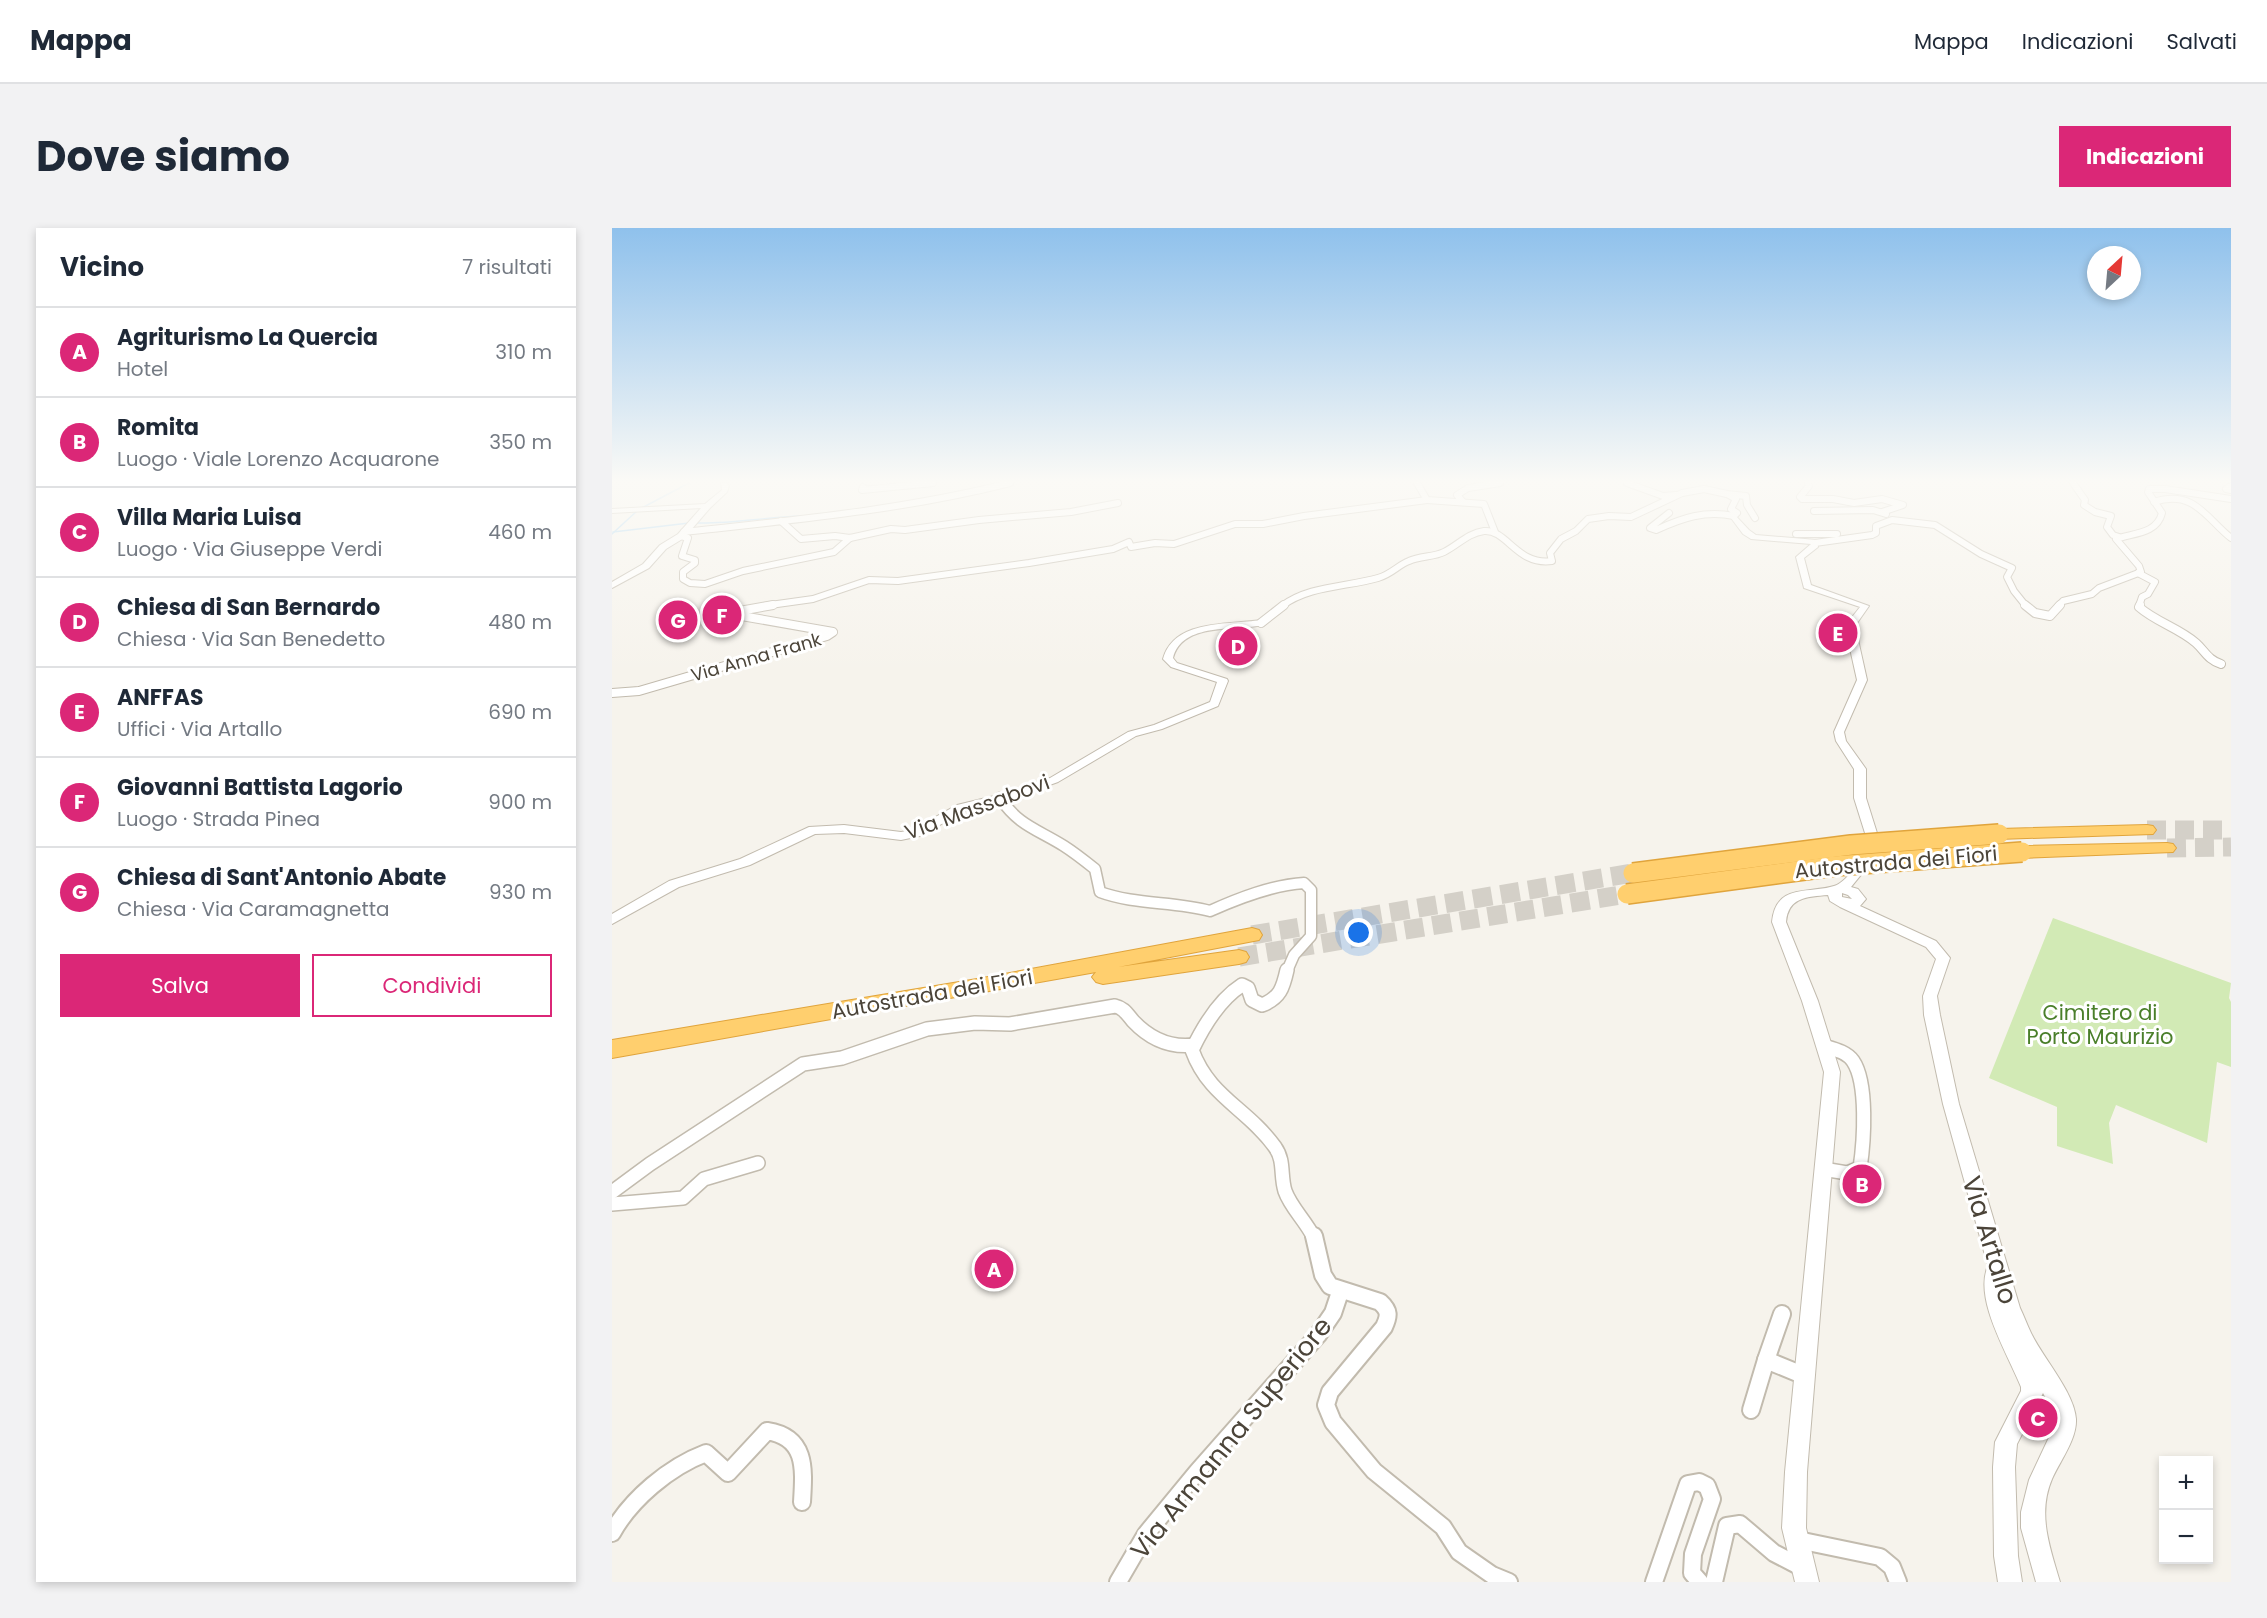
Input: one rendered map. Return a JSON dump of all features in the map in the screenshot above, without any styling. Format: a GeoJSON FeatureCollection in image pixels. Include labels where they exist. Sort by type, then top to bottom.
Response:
{"type":"FeatureCollection","features":[{"type":"Feature","properties":{"kind":"highway","name":"Autostrada dei Fiori"},"geometry":{"type":"LineString","coordinates":[[1633,873],[1851,845],[1999,834],[2147,830]]}},
{"type":"Feature","properties":{"kind":"highway","name":"Autostrada dei Fiori"},"geometry":{"type":"LineString","coordinates":[[1627,894],[1835,866],[2022,852],[2167,848]]}},
{"type":"Feature","properties":{"kind":"highway","name":"Autostrada dei Fiori"},"geometry":{"type":"LineString","coordinates":[[612,1059],[657,1046],[1252,935]]}},
{"type":"Feature","properties":{"kind":"highway","name":"Autostrada dei Fiori"},"geometry":{"type":"LineString","coordinates":[[612,1049],[657,1046],[1239,957]]}},
{"type":"Feature","properties":{"kind":"street"},"geometry":{"type":"LineString","coordinates":[[612,585],[646,566],[664,546]]}},
{"type":"Feature","properties":{"kind":"street"},"geometry":{"type":"LineString","coordinates":[[685,546],[682,556],[694,559],[695,563],[683,572],[683,579],[690,583],[705,584],[743,570],[834,552],[843,546]]}},
{"type":"Feature","properties":{"kind":"street","name":"Via Anna Frank"},"geometry":{"type":"LineString","coordinates":[[612,693],[639,691],[827,636],[833,632],[757,619],[734,612],[744,609],[813,599],[869,580],[898,581],[1029,563],[1119,546]]}},
{"type":"Feature","properties":{"kind":"street"},"geometry":{"type":"LineString","coordinates":[[1261,623],[1290,600],[1303,594],[1337,585],[1379,579],[1396,571],[1407,561],[1444,552],[1452,546]]}},
{"type":"Feature","properties":{"kind":"street"},"geometry":{"type":"LineString","coordinates":[[1511,546],[1522,556],[1548,562],[1552,561],[1550,553],[1555,546]]}},
{"type":"Feature","properties":{"kind":"street"},"geometry":{"type":"LineString","coordinates":[[1812,546],[1800,557],[1807,586],[1858,602],[1865,607],[1850,626],[1862,680],[1839,732],[1841,741],[1860,769],[1860,798],[1876,849],[1846,893]]}},
{"type":"Feature","properties":{"kind":"street"},"geometry":{"type":"LineString","coordinates":[[1969,546],[2010,566],[2012,570],[2007,577],[2015,595],[2040,616],[2053,615],[2063,601],[2092,594],[2099,588],[2138,573],[2149,577],[2155,582],[2148,594],[2142,597],[2139,607],[2159,623],[2198,644],[2209,660],[2221,664]]}},
{"type":"Feature","properties":{"kind":"street"},"geometry":{"type":"LineString","coordinates":[[2121,546],[2141,569],[2138,573]]}},
{"type":"Feature","properties":{"kind":"street","name":"Via Massabovi"},"geometry":{"type":"LineString","coordinates":[[612,920],[674,884],[737,865],[813,830],[844,829],[901,836],[916,833],[961,808],[1054,780],[1132,734],[1158,727],[1214,704],[1224,681],[1174,664],[1168,659],[1176,640],[1194,631],[1261,623]]}},
{"type":"Feature","properties":{"kind":"street"},"geometry":{"type":"LineString","coordinates":[[1000,798],[1018,821],[1034,832],[1056,841],[1095,869],[1098,874],[1097,887],[1100,892],[1116,898],[1185,904],[1210,911],[1234,900],[1288,884],[1304,883],[1311,890],[1311,936],[1293,955],[1285,985],[1279,995],[1271,1002],[1262,1005],[1252,1000],[1248,988],[1242,985],[1236,987],[1194,1045],[1192,1050],[1195,1062],[1220,1096],[1247,1115],[1279,1150],[1285,1192],[1312,1234],[1324,1275],[1330,1286],[1340,1292],[1368,1297],[1384,1305],[1389,1312],[1389,1319],[1330,1392],[1326,1405],[1333,1422],[1374,1471],[1443,1527],[1459,1552],[1492,1575],[1509,1582]]}},
{"type":"Feature","properties":{"kind":"street","name":"Via Artallo"},"geometry":{"type":"LineString","coordinates":[[1824,1046],[1810,1001],[1779,922],[1780,906],[1790,899],[1801,896],[1846,893],[1880,920],[1931,944],[1943,958],[1930,996],[1932,1016],[1951,1104],[1996,1267],[2020,1333],[2060,1402],[2065,1419],[2062,1435],[2040,1480],[2033,1512],[2033,1528],[2048,1582]]}},
{"type":"Feature","properties":{"kind":"street"},"geometry":{"type":"LineString","coordinates":[[612,1192],[650,1164],[806,1063],[821,1063],[842,1058],[935,1028],[1042,1020],[1109,1006],[1125,1009],[1132,1020],[1164,1044],[1177,1047],[1194,1045]]}},
{"type":"Feature","properties":{"kind":"street"},"geometry":{"type":"LineString","coordinates":[[1805,1575],[1794,1528],[1796,1472],[1832,1088],[1832,1072],[1824,1046]]}},
{"type":"Feature","properties":{"kind":"street"},"geometry":{"type":"LineString","coordinates":[[1823,1169],[1839,1173],[1854,1173],[1860,1168],[1863,1116],[1858,1074],[1853,1062],[1837,1050],[1824,1046]]}},
{"type":"Feature","properties":{"kind":"street"},"geometry":{"type":"LineString","coordinates":[[612,1204],[683,1198],[693,1193],[698,1183],[705,1178],[739,1171],[758,1163]]}},
{"type":"Feature","properties":{"kind":"street"},"geometry":{"type":"LineString","coordinates":[[1996,1267],[1994,1290],[2001,1316],[2032,1387],[2032,1393],[2006,1442],[2004,1467],[2006,1556],[2010,1582]]}},
{"type":"Feature","properties":{"kind":"street","name":"Via Armanna Superiore"},"geometry":{"type":"LineString","coordinates":[[1118,1582],[1146,1534],[1197,1472],[1318,1335],[1334,1313],[1340,1292]]}},
{"type":"Feature","properties":{"kind":"street"},"geometry":{"type":"LineString","coordinates":[[1751,1410],[1782,1314]]}},
{"type":"Feature","properties":{"kind":"street"},"geometry":{"type":"LineString","coordinates":[[1766,1360],[1805,1376]]}},
{"type":"Feature","properties":{"kind":"street"},"geometry":{"type":"LineString","coordinates":[[612,1533],[616,1522],[640,1497],[685,1464],[706,1453],[712,1456],[724,1472],[728,1473],[766,1431],[777,1431],[784,1435],[794,1444],[801,1456],[804,1467],[802,1502]]}},
{"type":"Feature","properties":{"kind":"street"},"geometry":{"type":"LineString","coordinates":[[1654,1582],[1688,1484],[1699,1482],[1707,1486],[1712,1499],[1693,1554],[1692,1574],[1700,1582]]}},
{"type":"Feature","properties":{"kind":"street"},"geometry":{"type":"LineString","coordinates":[[1714,1582],[1727,1526],[1740,1524],[1774,1553],[1805,1575]]}},
{"type":"Feature","properties":{"kind":"street"},"geometry":{"type":"LineString","coordinates":[[1797,1540],[1880,1557],[1891,1563],[1898,1582]]}},
{"type":"Feature","properties":{"kind":"green space","name":"Cimitero di Porto Maurizio"},"geometry":{"type":"Polygon","coordinates":[[[2053,918],[2231,983],[2229,998],[2231,1002],[2231,1067],[2217,1062],[2207,1143],[2116,1105],[2109,1123],[2113,1164],[2057,1146],[2057,1107],[1989,1078],[2053,918]]]}},
{"type":"Feature","properties":{"kind":"tunnel"},"geometry":{"type":"LineString","coordinates":[[2147,830],[2231,830]]}},
{"type":"Feature","properties":{"kind":"tunnel"},"geometry":{"type":"LineString","coordinates":[[2167,848],[2231,847]]}},
{"type":"Feature","properties":{"kind":"tunnel"},"geometry":{"type":"LineString","coordinates":[[1252,935],[1633,873]]}},
{"type":"Feature","properties":{"kind":"tunnel"},"geometry":{"type":"LineString","coordinates":[[1239,957],[1627,894]]}},
{"type":"Feature","properties":{"kind":"place","name":"Giovanni Battista Lagorio"},"geometry":{"type":"Point","coordinates":[722,615]}},
{"type":"Feature","properties":{"kind":"place","name":"Chiesa di Sant'Antonio Abate"},"geometry":{"type":"Point","coordinates":[678,620]}},
{"type":"Feature","properties":{"kind":"place","name":"ANFFAS"},"geometry":{"type":"Point","coordinates":[1838,633]}},
{"type":"Feature","properties":{"kind":"place","name":"Chiesa di San Bernardo"},"geometry":{"type":"Point","coordinates":[1238,646]}},
{"type":"Feature","properties":{"kind":"place","name":"Romita"},"geometry":{"type":"Point","coordinates":[1862,1184]}},
{"type":"Feature","properties":{"kind":"place","name":"Agriturismo La Quercia"},"geometry":{"type":"Point","coordinates":[994,1269]}},
{"type":"Feature","properties":{"kind":"place","name":"Villa Maria Luisa"},"geometry":{"type":"Point","coordinates":[2038,1418]}}]}
